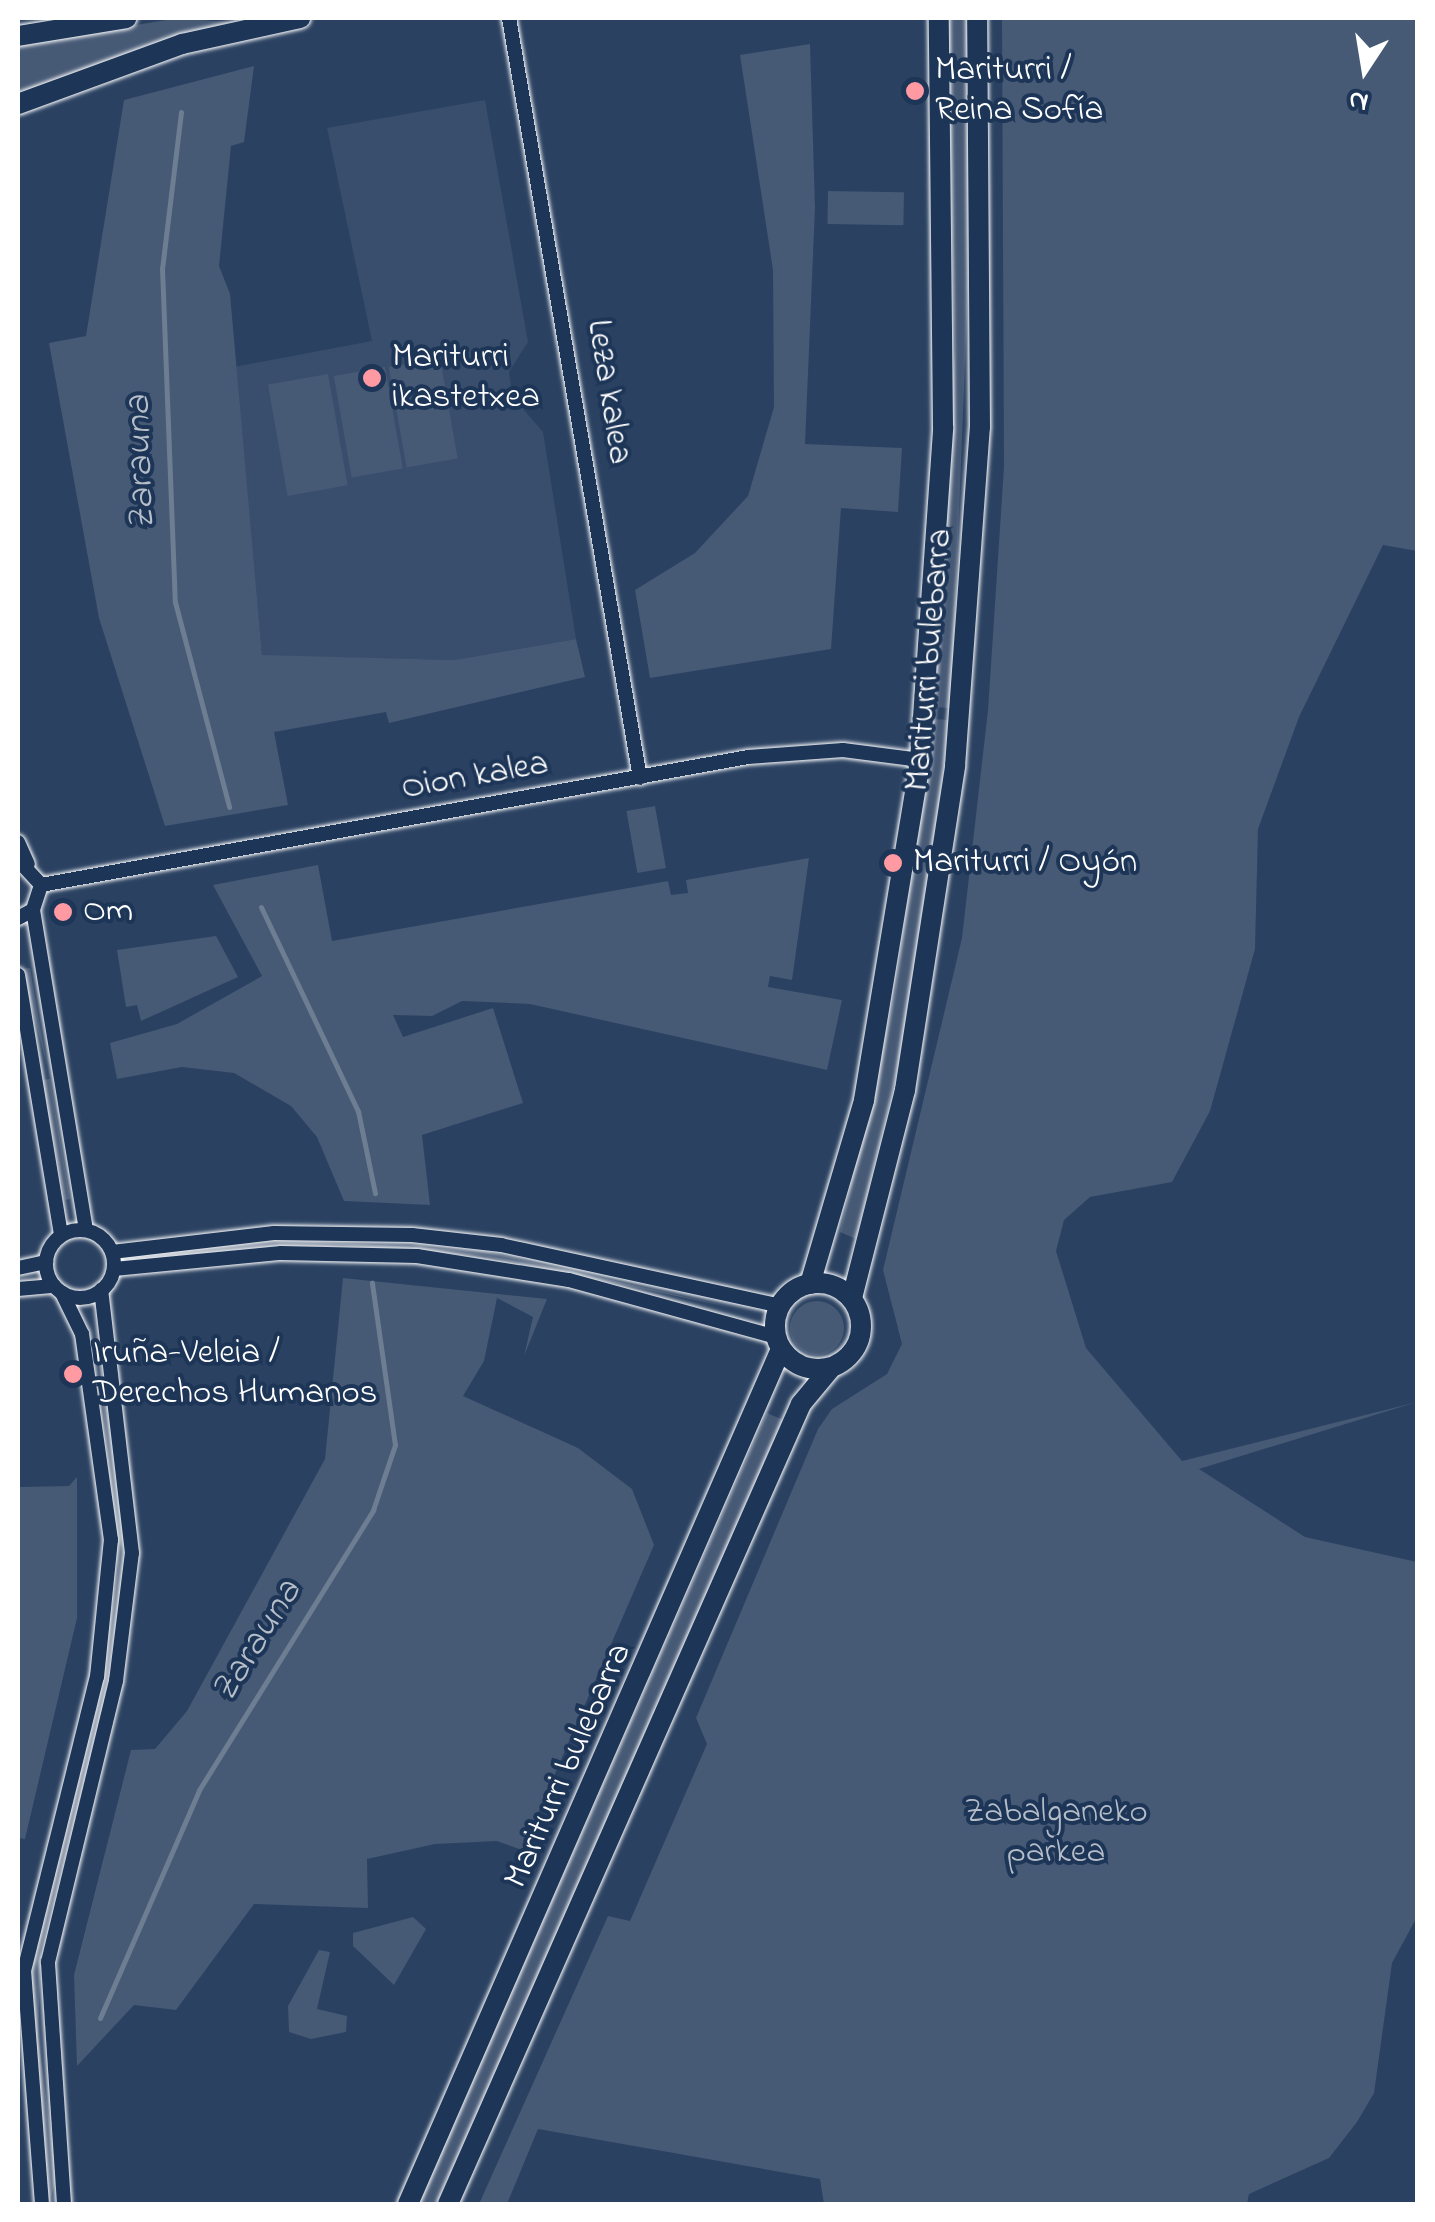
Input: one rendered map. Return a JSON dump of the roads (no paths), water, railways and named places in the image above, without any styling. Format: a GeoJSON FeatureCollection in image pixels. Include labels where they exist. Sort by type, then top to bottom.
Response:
{"type":"FeatureCollection","features":[{"type":"Feature","properties":{"kind":"main road"},"geometry":{"type":"LineString","coordinates":[[18,36],[127,18]]}},
{"type":"Feature","properties":{"kind":"main road"},"geometry":{"type":"LineString","coordinates":[[18,104],[182,44],[300,18]]}},
{"type":"Feature","properties":{"kind":"main road","name":"Mariturri bulebarra"},"geometry":{"type":"LineString","coordinates":[[810,1284],[864,1100],[920,760],[943,427],[940,18]]}},
{"type":"Feature","properties":{"kind":"main road","name":"Mariturri bulebarra"},"geometry":{"type":"LineString","coordinates":[[852,1298],[912,1056],[955,766],[980,427],[977,18]]}},
{"type":"Feature","properties":{"kind":"main road"},"geometry":{"type":"LineString","coordinates":[[810,1284],[852,1298],[860,1339],[831,1368],[794,1363],[778,1343],[780,1306],[810,1284]]}},
{"type":"Feature","properties":{"kind":"main road","name":"Mariturri bulebarra"},"geometry":{"type":"LineString","coordinates":[[408,2204],[778,1343]]}},
{"type":"Feature","properties":{"kind":"main road","name":"Mariturri bulebarra"},"geometry":{"type":"LineString","coordinates":[[448,2204],[802,1404],[831,1368]]}},
{"type":"Feature","properties":{"kind":"street","name":"Leza kalea"},"geometry":{"type":"LineString","coordinates":[[509,18],[640,778]]}},
{"type":"Feature","properties":{"kind":"street","name":"Oion kalea"},"geometry":{"type":"LineString","coordinates":[[41,885],[811,750],[920,760]]}},
{"type":"Feature","properties":{"kind":"street"},"geometry":{"type":"LineString","coordinates":[[18,842],[23,863],[41,885],[33,910],[86,1230],[112,1252],[114,1269],[101,1290],[132,1553],[116,1681],[48,1962],[64,2204]]}},
{"type":"Feature","properties":{"kind":"street"},"geometry":{"type":"LineString","coordinates":[[18,918],[33,910]]}},
{"type":"Feature","properties":{"kind":"street"},"geometry":{"type":"LineString","coordinates":[[18,975],[61,1235],[46,1262],[18,1268]]}},
{"type":"Feature","properties":{"kind":"street"},"geometry":{"type":"LineString","coordinates":[[61,1235],[86,1230]]}},
{"type":"Feature","properties":{"kind":"street"},"geometry":{"type":"LineString","coordinates":[[112,1252],[274,1232],[412,1236],[501,1245],[780,1306]]}},
{"type":"Feature","properties":{"kind":"street"},"geometry":{"type":"LineString","coordinates":[[114,1269],[281,1253],[417,1256],[569,1280],[778,1343]]}},
{"type":"Feature","properties":{"kind":"street"},"geometry":{"type":"LineString","coordinates":[[42,2204],[24,1971],[97,1677],[111,1540],[82,1334],[46,1262]]}},
{"type":"Feature","properties":{"kind":"street"},"geometry":{"type":"LineString","coordinates":[[18,1289],[101,1290]]}},
{"type":"Feature","properties":{"kind":"waterway","name":"Zarauna"},"geometry":{"type":"LineString","coordinates":[[181,112],[162,268],[175,602],[229,807]]}},
{"type":"Feature","properties":{"kind":"waterway","name":"Zarauna"},"geometry":{"type":"LineString","coordinates":[[261,907],[358,1111],[375,1193]]}},
{"type":"Feature","properties":{"kind":"waterway","name":"Zarauna"},"geometry":{"type":"LineString","coordinates":[[100,2018],[199,1790],[373,1510],[395,1445],[372,1283]]}},
{"type":"Feature","properties":{"kind":"place","name":"Mariturri / Reina Sofía"},"geometry":{"type":"Point","coordinates":[915,91]}},
{"type":"Feature","properties":{"kind":"place","name":"Mariturri ikastetxea"},"geometry":{"type":"Point","coordinates":[372,378]}},
{"type":"Feature","properties":{"kind":"place","name":"Mariturri / Oyón"},"geometry":{"type":"Point","coordinates":[893,863]}},
{"type":"Feature","properties":{"kind":"place","name":"Om"},"geometry":{"type":"Point","coordinates":[63,912]}},
{"type":"Feature","properties":{"kind":"place","name":"Iruña-Veleia / Derechos Humanos"},"geometry":{"type":"Point","coordinates":[73,1374]}},
{"type":"Feature","properties":{"kind":"park label","name":"Zabalganeko parkea"},"geometry":{"type":"Point","coordinates":[1056,1833]}}]}
